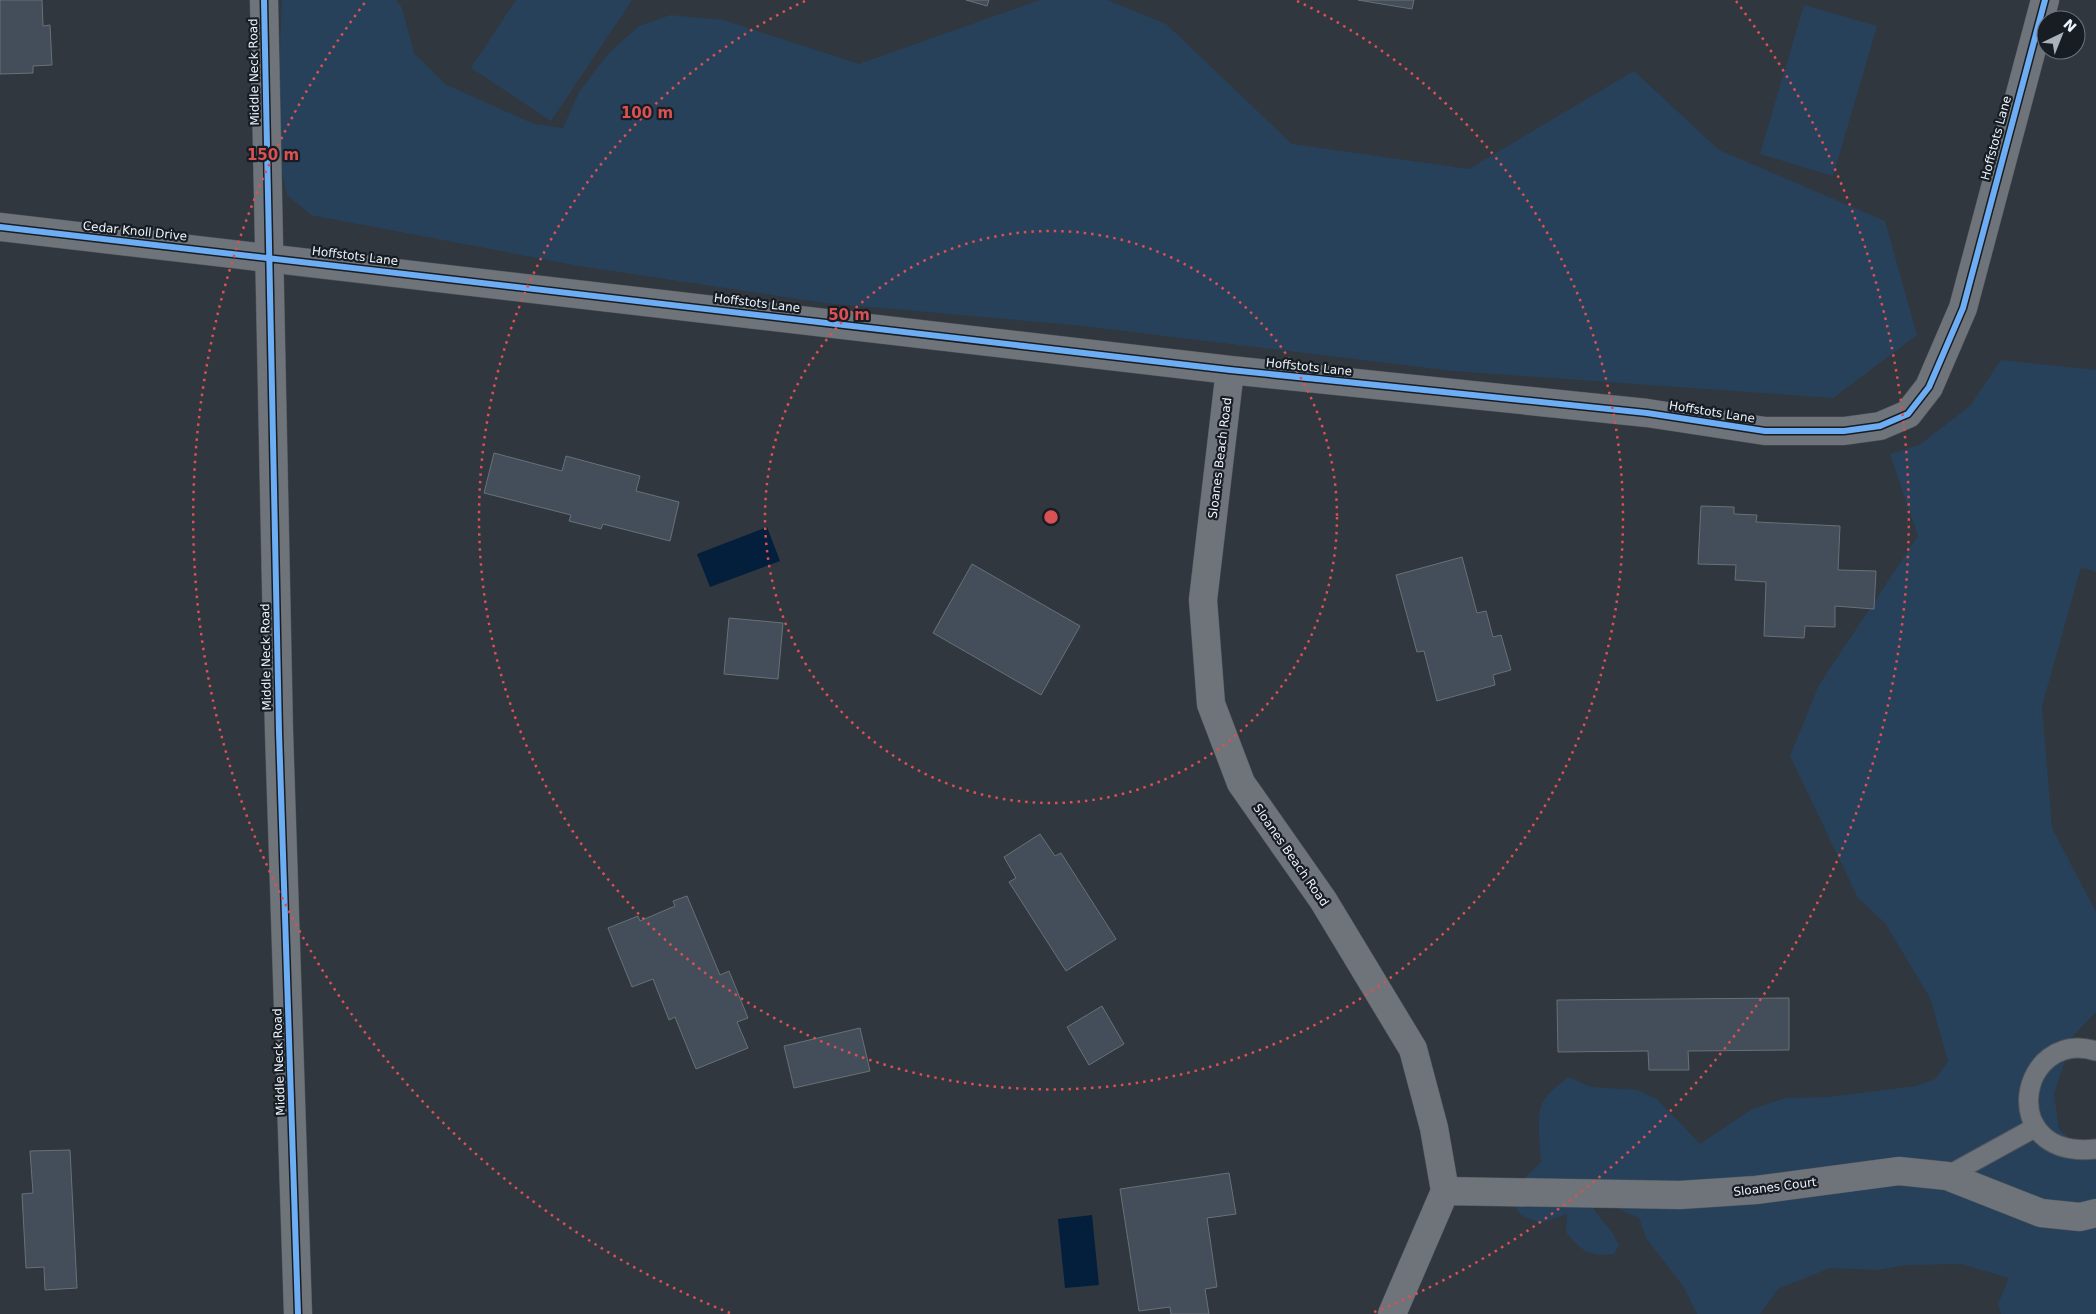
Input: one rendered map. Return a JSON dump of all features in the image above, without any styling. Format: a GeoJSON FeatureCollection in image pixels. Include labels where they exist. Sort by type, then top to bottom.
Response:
{"type":"FeatureCollection","features":[{"type":"Feature","properties":{"kind":"street","name":"Middle Neck Road"},"geometry":{"type":"LineString","coordinates":[[264,0],[278,732],[298,1314]]}},
{"type":"Feature","properties":{"kind":"street","name":"Hoffstots Lane"},"geometry":{"type":"LineString","coordinates":[[268,258],[1230,370],[1647,413],[1765,431],[1844,431],[1880,426],[1908,414],[1929,387],[1963,308],[2045,0]]}},
{"type":"Feature","properties":{"kind":"street","name":"Cedar Knoll Drive"},"geometry":{"type":"LineString","coordinates":[[0,227],[268,258]]}},
{"type":"Feature","properties":{"kind":"street","name":"Sloanes Beach Road"},"geometry":{"type":"LineString","coordinates":[[1230,370],[1203,600],[1210,704],[1241,783],[1323,900],[1412,1049],[1434,1128],[1445,1191]]}},
{"type":"Feature","properties":{"kind":"street","name":"Sloanes Court"},"geometry":{"type":"LineString","coordinates":[[1445,1191],[1680,1195],[1756,1190],[1899,1171],[1947,1176],[2042,1213],[2080,1217],[2096,1213]]}},
{"type":"Feature","properties":{"kind":"street"},"geometry":{"type":"LineString","coordinates":[[1392,1314],[1445,1191]]}},
{"type":"Feature","properties":{"kind":"lane"},"geometry":{"type":"LineString","coordinates":[[2096,1051],[2084,1047],[2062,1050],[2043,1063],[2030,1082],[2028,1106],[2036,1127],[2052,1144],[2075,1151],[2096,1149]]}},
{"type":"Feature","properties":{"kind":"lane"},"geometry":{"type":"LineString","coordinates":[[1947,1176],[2036,1127]]}},
{"type":"Feature","properties":{"kind":"shaded area"},"geometry":{"type":"Polygon","coordinates":[[[282,0],[396,0],[402,8],[414,53],[445,84],[534,124],[563,128],[579,92],[608,54],[639,26],[670,15],[723,20],[859,64],[1040,0],[1107,0],[1166,24],[1292,144],[1469,169],[1634,71],[1719,150],[1885,221],[1917,335],[1833,398],[1453,371],[1074,325],[825,303],[579,266],[311,215],[287,195],[276,147],[282,0]]]}},
{"type":"Feature","properties":{"kind":"shaded area"},"geometry":{"type":"Polygon","coordinates":[[[516,0],[632,0],[551,121],[471,68],[516,0]]]}},
{"type":"Feature","properties":{"kind":"shaded area"},"geometry":{"type":"Polygon","coordinates":[[[1804,5],[1877,26],[1833,176],[1760,154],[1804,5]]]}},
{"type":"Feature","properties":{"kind":"shaded area"},"geometry":{"type":"Polygon","coordinates":[[[2001,360],[2096,370],[2096,572],[2081,567],[2042,706],[2052,828],[2096,912],[2096,1012],[2073,1036],[2054,1094],[2059,1129],[2070,1139],[2096,1144],[2096,1314],[2001,1314],[1998,1304],[2009,1278],[1961,1264],[1906,1265],[1877,1270],[1830,1268],[1778,1289],[1760,1314],[1697,1314],[1683,1286],[1646,1238],[1639,1218],[1621,1210],[1601,1188],[1585,1185],[1594,1210],[1612,1232],[1619,1245],[1614,1254],[1592,1253],[1576,1244],[1566,1232],[1567,1214],[1540,1223],[1521,1215],[1511,1202],[1523,1180],[1541,1162],[1539,1131],[1541,1107],[1551,1091],[1569,1077],[1591,1087],[1637,1090],[1657,1099],[1700,1144],[1752,1109],[1786,1098],[1829,1097],[1916,1086],[1935,1079],[1948,1061],[1930,998],[1885,923],[1858,898],[1790,756],[1819,685],[1918,536],[1890,454],[1919,445],[1970,406],[2001,360]]]}},
{"type":"Feature","properties":{"kind":"shaded area"},"geometry":{"type":"Polygon","coordinates":[[[767,527],[780,561],[710,587],[697,554],[767,527]]]}},
{"type":"Feature","properties":{"kind":"shaded area"},"geometry":{"type":"Polygon","coordinates":[[[1092,1215],[1099,1285],[1065,1288],[1058,1219],[1092,1215]]]}},
{"type":"Feature","properties":{"kind":"building"},"geometry":{"type":"Polygon","coordinates":[[[0,0],[42,0],[43,26],[50,25],[52,65],[33,66],[33,73],[0,74],[0,0]]]}},
{"type":"Feature","properties":{"kind":"building"},"geometry":{"type":"Polygon","coordinates":[[[966,0],[989,0],[987,6],[966,0]]]}},
{"type":"Feature","properties":{"kind":"building"},"geometry":{"type":"Polygon","coordinates":[[[1358,0],[1414,0],[1412,9],[1358,0]]]}},
{"type":"Feature","properties":{"kind":"building"},"geometry":{"type":"Polygon","coordinates":[[[494,453],[562,471],[566,456],[640,476],[636,491],[679,502],[670,541],[603,524],[601,529],[569,521],[571,515],[484,493],[494,453]]]}},
{"type":"Feature","properties":{"kind":"building"},"geometry":{"type":"Polygon","coordinates":[[[1701,506],[1734,507],[1734,514],[1757,515],[1756,522],[1840,526],[1838,570],[1876,571],[1874,609],[1835,606],[1835,627],[1805,626],[1804,638],[1764,636],[1766,582],[1735,580],[1736,565],[1698,564],[1701,506]]]}},
{"type":"Feature","properties":{"kind":"building"},"geometry":{"type":"Polygon","coordinates":[[[1462,557],[1477,613],[1486,611],[1493,637],[1501,635],[1511,670],[1493,675],[1495,685],[1437,701],[1424,651],[1417,652],[1396,575],[1462,557]]]}},
{"type":"Feature","properties":{"kind":"building"},"geometry":{"type":"Polygon","coordinates":[[[972,564],[1080,626],[1041,695],[933,633],[972,564]]]}},
{"type":"Feature","properties":{"kind":"building"},"geometry":{"type":"Polygon","coordinates":[[[729,618],[783,623],[778,679],[724,674],[729,618]]]}},
{"type":"Feature","properties":{"kind":"building"},"geometry":{"type":"Polygon","coordinates":[[[1040,834],[1055,856],[1061,853],[1116,939],[1066,971],[1009,882],[1016,878],[1004,857],[1040,834]]]}},
{"type":"Feature","properties":{"kind":"building"},"geometry":{"type":"Polygon","coordinates":[[[687,896],[720,975],[729,971],[748,1018],[737,1022],[748,1048],[696,1069],[675,1017],[669,1020],[653,979],[632,987],[608,928],[638,916],[640,921],[675,906],[673,901],[687,896]]]}},
{"type":"Feature","properties":{"kind":"building"},"geometry":{"type":"Polygon","coordinates":[[[1789,998],[1789,1050],[1688,1051],[1689,1070],[1649,1070],[1648,1051],[1558,1052],[1557,1000],[1789,998]]]}},
{"type":"Feature","properties":{"kind":"building"},"geometry":{"type":"Polygon","coordinates":[[[1102,1006],[1124,1044],[1089,1065],[1067,1027],[1102,1006]]]}},
{"type":"Feature","properties":{"kind":"building"},"geometry":{"type":"Polygon","coordinates":[[[860,1028],[870,1071],[794,1088],[784,1046],[860,1028]]]}},
{"type":"Feature","properties":{"kind":"building"},"geometry":{"type":"Polygon","coordinates":[[[70,1150],[77,1288],[45,1290],[44,1267],[26,1268],[22,1194],[33,1193],[30,1151],[70,1150]]]}},
{"type":"Feature","properties":{"kind":"building"},"geometry":{"type":"Polygon","coordinates":[[[1229,1173],[1236,1214],[1207,1218],[1217,1287],[1205,1289],[1209,1314],[1171,1314],[1170,1307],[1139,1311],[1120,1189],[1229,1173]]]}},
{"type":"Feature","properties":{"kind":"cycle path"},"geometry":{"type":"LineString","coordinates":[[264,0],[279,732],[298,1314]]}},
{"type":"Feature","properties":{"kind":"cycle path"},"geometry":{"type":"LineString","coordinates":[[0,227],[1230,370],[1647,413],[1765,431],[1844,431],[1880,426],[1908,414],[1929,387],[1963,308],[2045,0]]}}]}
